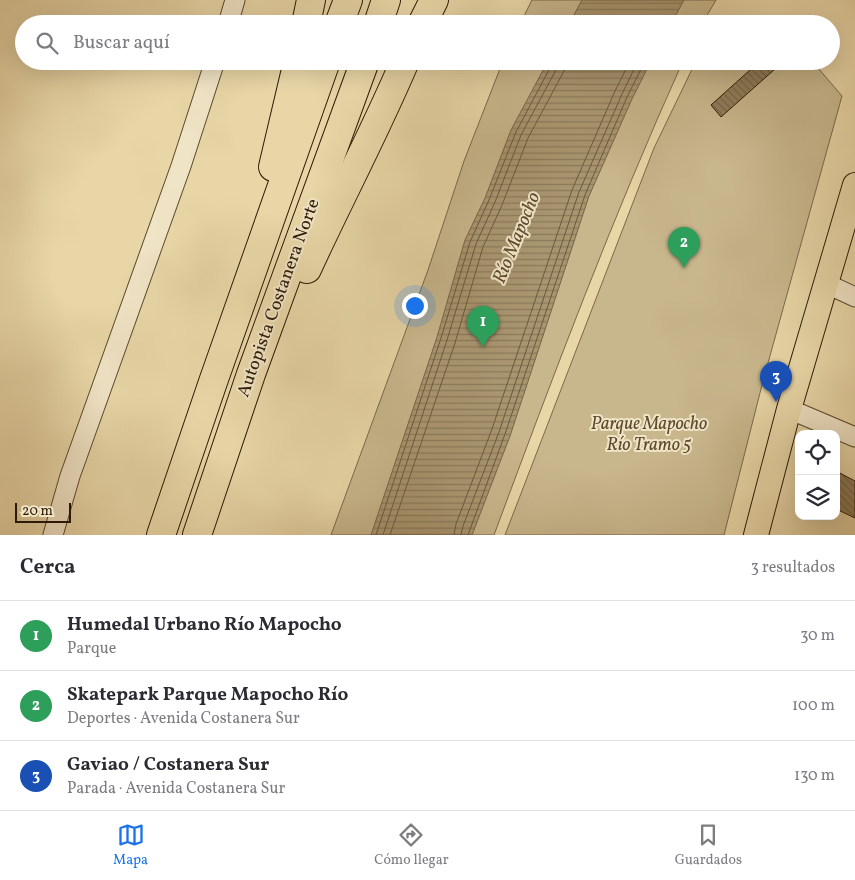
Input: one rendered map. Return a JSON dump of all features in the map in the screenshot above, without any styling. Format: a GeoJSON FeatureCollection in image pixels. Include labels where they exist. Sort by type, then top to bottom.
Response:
{"type":"FeatureCollection","features":[{"type":"Feature","properties":{"kind":"highway"},"geometry":{"type":"LineString","coordinates":[[308,15],[310,0]]}},
{"type":"Feature","properties":{"kind":"highway"},"geometry":{"type":"LineString","coordinates":[[342,15],[348,0]]}},
{"type":"Feature","properties":{"kind":"highway"},"geometry":{"type":"LineString","coordinates":[[381,15],[386,0]]}},
{"type":"Feature","properties":{"kind":"highway"},"geometry":{"type":"LineString","coordinates":[[426,15],[434,0]]}},
{"type":"Feature","properties":{"kind":"highway"},"geometry":{"type":"LineString","coordinates":[[228,341],[296,70]]}},
{"type":"Feature","properties":{"kind":"highway","name":"Autopista Costanera Norte"},"geometry":{"type":"LineString","coordinates":[[161,535],[203,409],[323,70]]}},
{"type":"Feature","properties":{"kind":"highway","name":"Autopista Costanera Norte"},"geometry":{"type":"LineString","coordinates":[[196,535],[251,374],[362,70]]}},
{"type":"Feature","properties":{"kind":"highway"},"geometry":{"type":"LineString","coordinates":[[251,374],[284,318],[401,70]]}},
{"type":"Feature","properties":{"kind":"main road"},"geometry":{"type":"LineString","coordinates":[[762,533],[789,409],[855,185]]}},
{"type":"Feature","properties":{"kind":"street"},"geometry":{"type":"LineString","coordinates":[[230,15],[233,0]]}},
{"type":"Feature","properties":{"kind":"street"},"geometry":{"type":"LineString","coordinates":[[53,535],[70,476],[182,166],[212,70]]}},
{"type":"Feature","properties":{"kind":"street"},"geometry":{"type":"LineString","coordinates":[[825,283],[855,296]]}},
{"type":"Feature","properties":{"kind":"street"},"geometry":{"type":"LineString","coordinates":[[789,409],[855,436]]}},
{"type":"Feature","properties":{"kind":"green space"},"geometry":{"type":"Polygon","coordinates":[[[532,0],[716,0],[707,15],[524,15],[532,0]]]}},
{"type":"Feature","properties":{"kind":"green space"},"geometry":{"type":"Polygon","coordinates":[[[499,70],[679,70],[608,237],[494,535],[331,535],[428,270],[464,161],[499,70]]]}},
{"type":"Feature","properties":{"kind":"green space","name":"Parque Mapocho Río Tramo 5"},"geometry":{"type":"Polygon","coordinates":[[[692,70],[820,70],[842,96],[763,381],[724,535],[505,535],[654,148],[692,70]]]}},
{"type":"Feature","properties":{"kind":"water"},"geometry":{"type":"Polygon","coordinates":[[[582,0],[684,0],[676,15],[574,15],[582,0]]]}},
{"type":"Feature","properties":{"kind":"water","name":"Río Mapocho"},"geometry":{"type":"Polygon","coordinates":[[[543,70],[646,70],[589,196],[510,436],[472,535],[371,535],[437,337],[465,240],[485,198],[511,130],[543,70]]]}},
{"type":"Feature","properties":{"kind":"building"},"geometry":{"type":"Polygon","coordinates":[[[750,70],[774,70],[721,117],[711,105],[750,70]]]}},
{"type":"Feature","properties":{"kind":"building"},"geometry":{"type":"Polygon","coordinates":[[[840,473],[855,481],[855,518],[840,511],[840,473]]]}},
{"type":"Feature","properties":{"kind":"place","name":"Skatepark Parque Mapocho Río"},"geometry":{"type":"Point","coordinates":[684,268]}},
{"type":"Feature","properties":{"kind":"place","name":"Humedal Urbano Río Mapocho"},"geometry":{"type":"Point","coordinates":[483,347]}},
{"type":"Feature","properties":{"kind":"place","name":"Gaviao / Costanera Sur"},"geometry":{"type":"Point","coordinates":[776,402]}}]}
